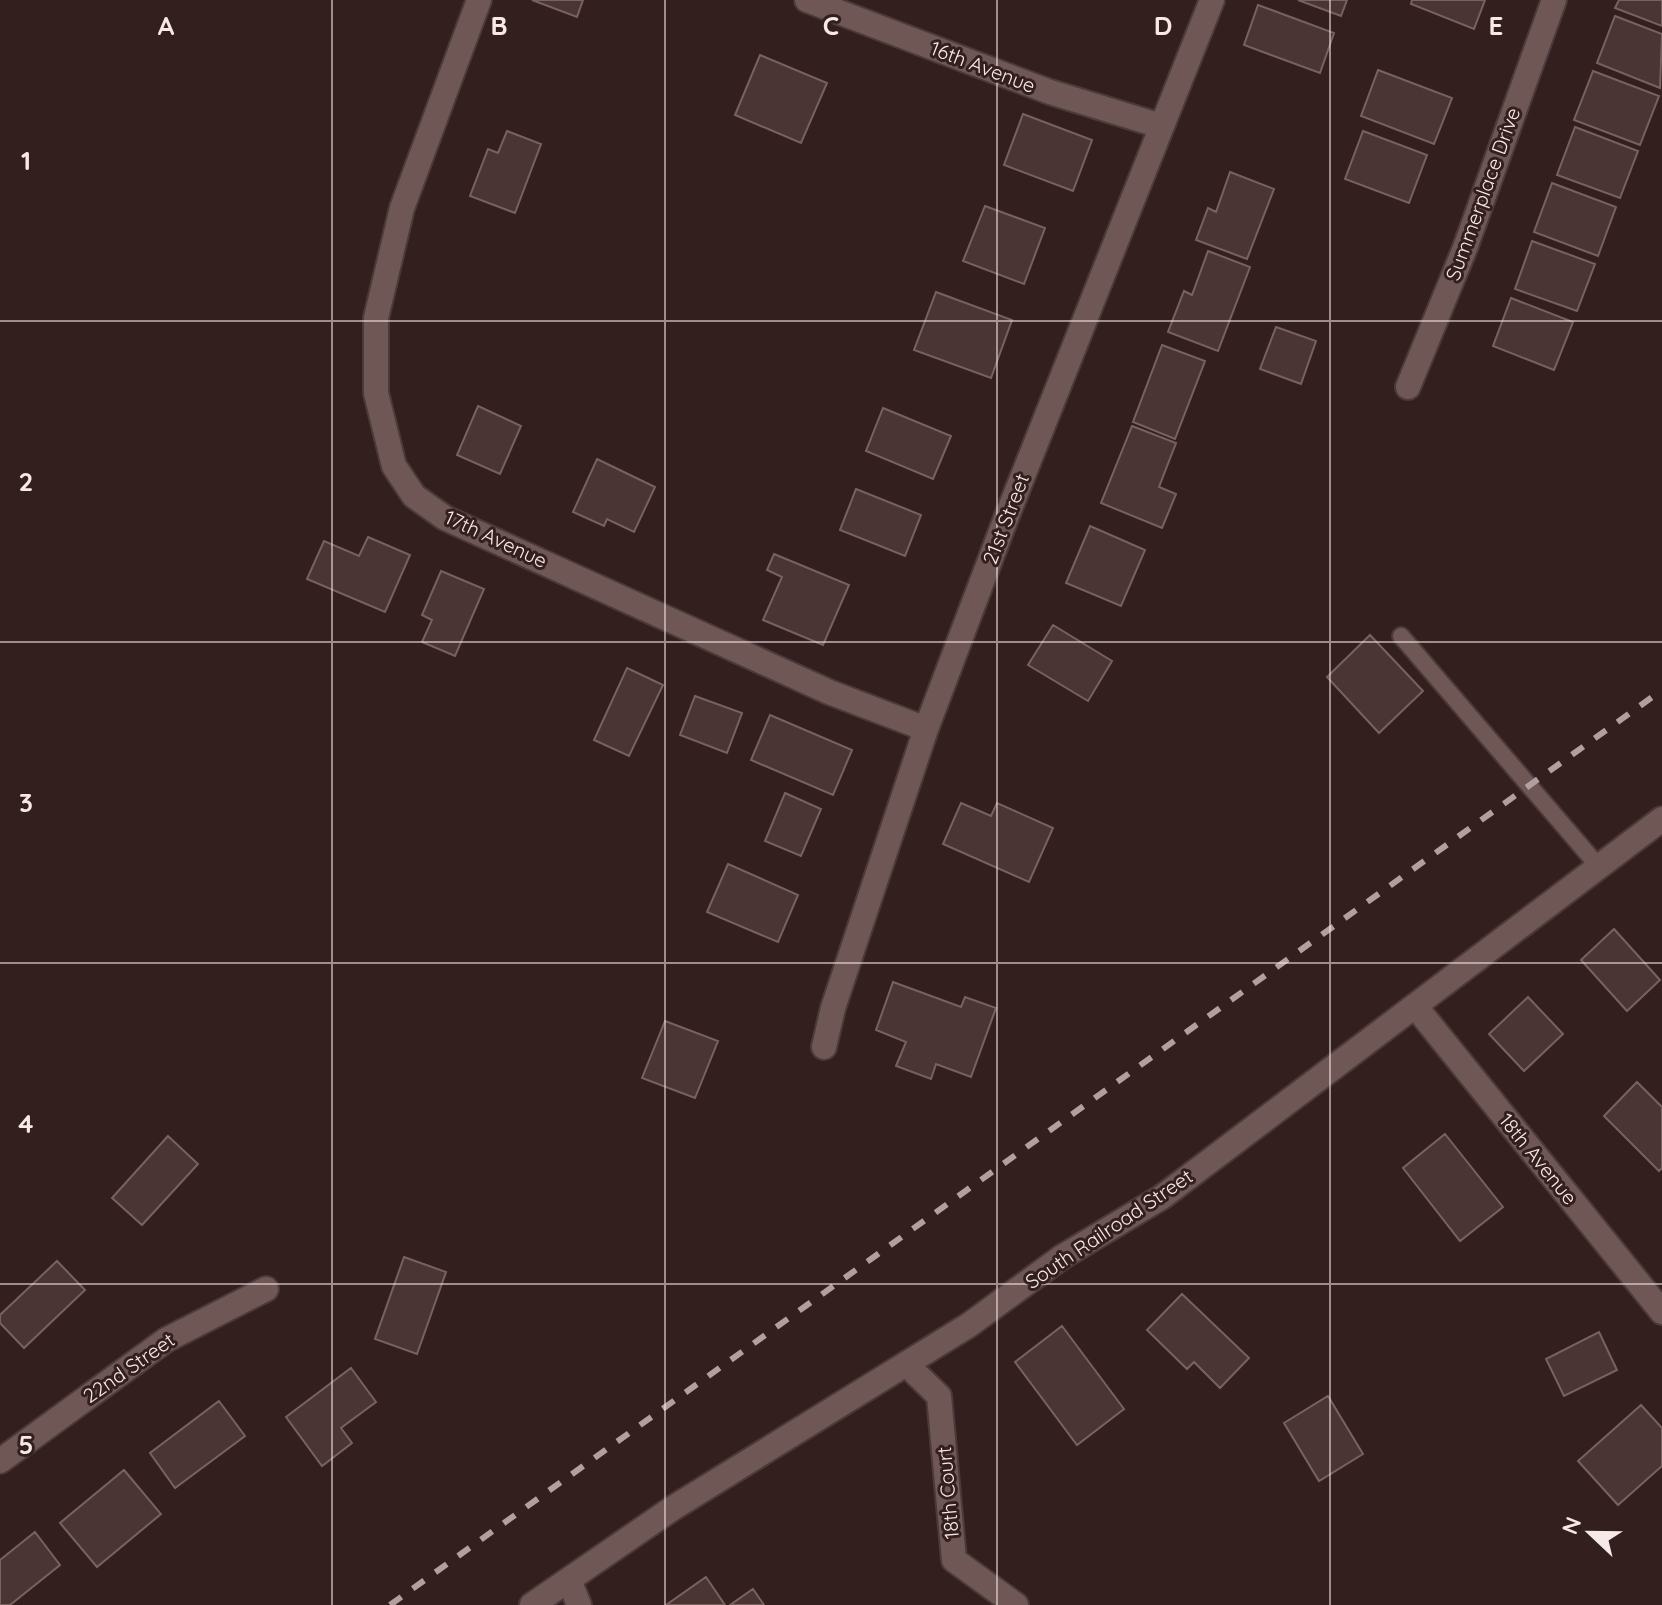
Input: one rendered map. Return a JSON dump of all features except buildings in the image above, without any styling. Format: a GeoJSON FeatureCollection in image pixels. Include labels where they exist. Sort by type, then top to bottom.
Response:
{"type":"FeatureCollection","features":[{"type":"Feature","properties":{"kind":"street","name":"17th Avenue"},"geometry":{"type":"LineString","coordinates":[[479,0],[402,208],[376,318],[376,393],[394,466],[414,496],[445,518],[829,692],[926,729]]}},
{"type":"Feature","properties":{"kind":"street","name":"16th Avenue"},"geometry":{"type":"LineString","coordinates":[[807,0],[1050,92],[1161,126]]}},
{"type":"Feature","properties":{"kind":"street","name":"21st Street"},"geometry":{"type":"LineString","coordinates":[[824,1047],[833,1008],[926,729],[1003,526],[1212,0]]}},
{"type":"Feature","properties":{"kind":"street","name":"Summerplace Drive"},"geometry":{"type":"LineString","coordinates":[[1408,387],[1465,248],[1554,0]]}},
{"type":"Feature","properties":{"kind":"street","name":"South Railroad Street"},"geometry":{"type":"LineString","coordinates":[[532,1605],[673,1508],[969,1325],[1062,1257],[1162,1197],[1662,819]]}},
{"type":"Feature","properties":{"kind":"street","name":"18th Avenue"},"geometry":{"type":"LineString","coordinates":[[1415,1006],[1662,1312]]}},
{"type":"Feature","properties":{"kind":"street","name":"22nd Street"},"geometry":{"type":"LineString","coordinates":[[3,1454],[166,1340],[266,1289]]}},
{"type":"Feature","properties":{"kind":"street","name":"18th Court"},"geometry":{"type":"LineString","coordinates":[[906,1364],[939,1396],[954,1560],[1016,1605]]}},
{"type":"Feature","properties":{"kind":"street"},"geometry":{"type":"LineString","coordinates":[[569,1580],[579,1605]]}},
{"type":"Feature","properties":{"kind":"lane"},"geometry":{"type":"LineString","coordinates":[[1401,636],[1599,867]]}},
{"type":"Feature","properties":{"kind":"railway"},"geometry":{"type":"LineString","coordinates":[[390,1605],[1662,690]]}}]}
